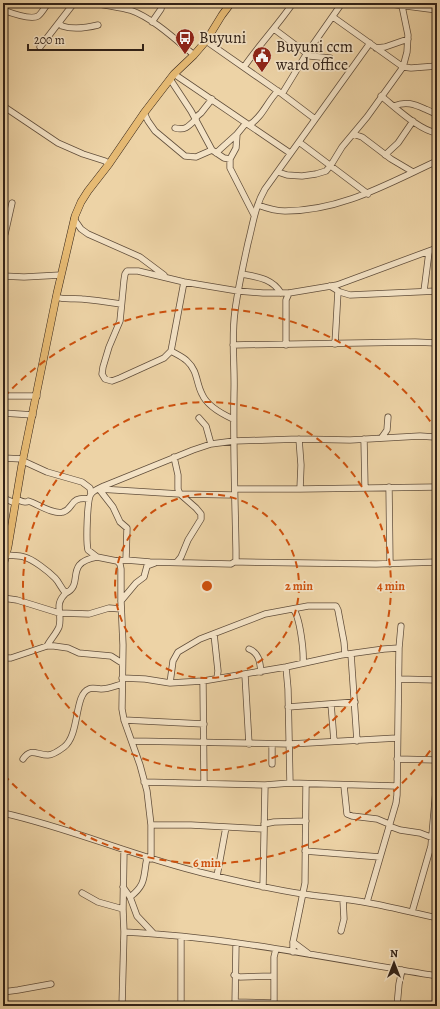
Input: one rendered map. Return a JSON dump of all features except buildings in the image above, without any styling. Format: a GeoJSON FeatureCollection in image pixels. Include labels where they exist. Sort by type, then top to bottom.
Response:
{"type":"FeatureCollection","features":[{"type":"Feature","properties":{"kind":"main road"},"geometry":{"type":"LineString","coordinates":[[3,566],[56,298],[74,219],[81,202],[88,191],[109,164],[144,113],[172,77],[206,41],[231,3]]}},
{"type":"Feature","properties":{"kind":"street"},"geometry":{"type":"LineString","coordinates":[[3,10],[34,18],[39,15],[48,3]]}},
{"type":"Feature","properties":{"kind":"street"},"geometry":{"type":"LineString","coordinates":[[40,48],[74,3]]}},
{"type":"Feature","properties":{"kind":"street"},"geometry":{"type":"LineString","coordinates":[[96,3],[114,5],[142,16],[152,22],[194,55]]}},
{"type":"Feature","properties":{"kind":"street"},"geometry":{"type":"LineString","coordinates":[[152,22],[161,9],[162,3]]}},
{"type":"Feature","properties":{"kind":"street"},"geometry":{"type":"LineString","coordinates":[[244,67],[258,47],[294,3]]}},
{"type":"Feature","properties":{"kind":"street"},"geometry":{"type":"LineString","coordinates":[[144,113],[155,131],[185,156],[196,157],[214,152],[247,124],[254,121],[271,98],[280,92],[342,3]]}},
{"type":"Feature","properties":{"kind":"street"},"geometry":{"type":"LineString","coordinates":[[383,3],[437,10]]}},
{"type":"Feature","properties":{"kind":"street"},"geometry":{"type":"LineString","coordinates":[[278,172],[287,176],[302,176],[326,171],[331,165],[342,148],[403,67],[407,52],[408,39],[402,6]]}},
{"type":"Feature","properties":{"kind":"street"},"geometry":{"type":"LineString","coordinates":[[333,17],[403,67],[411,68],[437,66]]}},
{"type":"Feature","properties":{"kind":"street"},"geometry":{"type":"LineString","coordinates":[[59,23],[62,26],[71,29],[82,29],[98,25]]}},
{"type":"Feature","properties":{"kind":"street"},"geometry":{"type":"LineString","coordinates":[[274,29],[310,56],[330,58]]}},
{"type":"Feature","properties":{"kind":"street"},"geometry":{"type":"LineString","coordinates":[[376,48],[408,39]]}},
{"type":"Feature","properties":{"kind":"street"},"geometry":{"type":"LineString","coordinates":[[206,41],[280,92],[315,119]]}},
{"type":"Feature","properties":{"kind":"street"},"geometry":{"type":"LineString","coordinates":[[236,561],[233,346],[238,291],[254,215],[260,197],[265,188],[370,43]]}},
{"type":"Feature","properties":{"kind":"street"},"geometry":{"type":"LineString","coordinates":[[172,77],[212,99],[290,153]]}},
{"type":"Feature","properties":{"kind":"street"},"geometry":{"type":"LineString","coordinates":[[172,77],[214,152],[224,158],[230,159]]}},
{"type":"Feature","properties":{"kind":"street"},"geometry":{"type":"LineString","coordinates":[[381,96],[428,131],[437,133]]}},
{"type":"Feature","properties":{"kind":"street"},"geometry":{"type":"LineString","coordinates":[[175,128],[182,129],[189,127],[212,99]]}},
{"type":"Feature","properties":{"kind":"street"},"geometry":{"type":"LineString","coordinates":[[394,106],[404,103],[411,103],[437,115]]}},
{"type":"Feature","properties":{"kind":"street"},"geometry":{"type":"LineString","coordinates":[[3,106],[58,143],[83,154],[105,161],[109,164]]}},
{"type":"Feature","properties":{"kind":"street"},"geometry":{"type":"LineString","coordinates":[[385,155],[398,143],[413,121]]}},
{"type":"Feature","properties":{"kind":"street"},"geometry":{"type":"LineString","coordinates":[[237,134],[236,148],[230,159],[230,168],[254,215]]}},
{"type":"Feature","properties":{"kind":"street"},"geometry":{"type":"LineString","coordinates":[[353,134],[362,137],[385,155],[413,172]]}},
{"type":"Feature","properties":{"kind":"street"},"geometry":{"type":"LineString","coordinates":[[299,142],[368,194]]}},
{"type":"Feature","properties":{"kind":"street"},"geometry":{"type":"LineString","coordinates":[[258,205],[283,211],[345,202],[368,194],[437,161]]}},
{"type":"Feature","properties":{"kind":"street"},"geometry":{"type":"LineString","coordinates":[[3,237],[12,203]]}},
{"type":"Feature","properties":{"kind":"street"},"geometry":{"type":"LineString","coordinates":[[74,219],[81,229],[88,234],[140,257],[168,277]]}},
{"type":"Feature","properties":{"kind":"street"},"geometry":{"type":"LineString","coordinates":[[184,282],[171,351],[164,358],[120,378],[112,381],[105,379],[102,374],[109,347],[120,321],[124,280],[127,271],[138,271],[184,282],[238,291],[263,294],[289,293],[330,286],[359,278],[437,248]]}},
{"type":"Feature","properties":{"kind":"street"},"geometry":{"type":"LineString","coordinates":[[424,291],[429,252]]}},
{"type":"Feature","properties":{"kind":"street"},"geometry":{"type":"LineString","coordinates":[[242,274],[266,279],[272,282],[281,293]]}},
{"type":"Feature","properties":{"kind":"street"},"geometry":{"type":"LineString","coordinates":[[3,276],[24,277],[61,275]]}},
{"type":"Feature","properties":{"kind":"street"},"geometry":{"type":"LineString","coordinates":[[330,286],[347,294],[358,295],[437,290]]}},
{"type":"Feature","properties":{"kind":"street"},"geometry":{"type":"LineString","coordinates":[[335,344],[338,291]]}},
{"type":"Feature","properties":{"kind":"street"},"geometry":{"type":"LineString","coordinates":[[286,345],[286,300],[289,293]]}},
{"type":"Feature","properties":{"kind":"street"},"geometry":{"type":"LineString","coordinates":[[56,298],[95,300],[121,304]]}},
{"type":"Feature","properties":{"kind":"street"},"geometry":{"type":"LineString","coordinates":[[233,346],[415,342],[437,343]]}},
{"type":"Feature","properties":{"kind":"street"},"geometry":{"type":"LineString","coordinates":[[171,351],[187,360],[192,367],[197,377],[201,393],[206,402],[233,419]]}},
{"type":"Feature","properties":{"kind":"street"},"geometry":{"type":"LineString","coordinates":[[437,375],[437,412]]}},
{"type":"Feature","properties":{"kind":"street"},"geometry":{"type":"LineString","coordinates":[[3,396],[37,396]]}},
{"type":"Feature","properties":{"kind":"street"},"geometry":{"type":"LineString","coordinates":[[3,413],[33,415]]}},
{"type":"Feature","properties":{"kind":"street"},"geometry":{"type":"LineString","coordinates":[[382,437],[387,430],[388,417]]}},
{"type":"Feature","properties":{"kind":"street"},"geometry":{"type":"LineString","coordinates":[[199,418],[206,426],[211,444]]}},
{"type":"Feature","properties":{"kind":"street"},"geometry":{"type":"LineString","coordinates":[[3,498],[16,501],[29,501],[45,509],[61,513],[68,509],[78,499],[90,496],[96,490],[174,457],[211,444],[234,441],[364,439],[420,436],[434,437],[437,439]]}},
{"type":"Feature","properties":{"kind":"street"},"geometry":{"type":"LineString","coordinates":[[299,439],[301,465],[300,489]]}},
{"type":"Feature","properties":{"kind":"street"},"geometry":{"type":"LineString","coordinates":[[364,439],[365,488]]}},
{"type":"Feature","properties":{"kind":"street"},"geometry":{"type":"LineString","coordinates":[[174,457],[180,494],[201,514],[201,519],[177,562]]}},
{"type":"Feature","properties":{"kind":"street"},"geometry":{"type":"LineString","coordinates":[[3,458],[23,460],[47,472],[82,482],[90,488],[87,546],[91,554],[97,558]]}},
{"type":"Feature","properties":{"kind":"street"},"geometry":{"type":"LineString","coordinates":[[389,487],[390,564]]}},
{"type":"Feature","properties":{"kind":"street"},"geometry":{"type":"LineString","coordinates":[[99,489],[180,494],[300,489],[437,487]]}},
{"type":"Feature","properties":{"kind":"street"},"geometry":{"type":"LineString","coordinates":[[99,489],[112,507],[120,522],[127,528],[126,560]]}},
{"type":"Feature","properties":{"kind":"street"},"geometry":{"type":"LineString","coordinates":[[5,553],[12,556],[22,556],[31,560],[56,579],[66,593]]}},
{"type":"Feature","properties":{"kind":"street"},"geometry":{"type":"LineString","coordinates":[[47,646],[59,625],[59,603],[66,593],[72,589],[75,583],[75,573],[84,560],[97,558],[117,561],[126,560],[231,564],[236,561],[390,564],[437,562]]}},
{"type":"Feature","properties":{"kind":"street"},"geometry":{"type":"LineString","coordinates":[[117,561],[120,564],[121,569],[120,601],[123,645],[122,710],[124,720],[140,765],[152,825],[149,859],[144,881],[138,890],[130,896]]}},
{"type":"Feature","properties":{"kind":"street"},"geometry":{"type":"LineString","coordinates":[[120,601],[136,583],[144,577],[147,566],[156,562]]}},
{"type":"Feature","properties":{"kind":"street"},"geometry":{"type":"LineString","coordinates":[[3,598],[18,600],[59,613],[89,614],[109,608],[121,609]]}},
{"type":"Feature","properties":{"kind":"street"},"geometry":{"type":"LineString","coordinates":[[170,683],[173,661],[178,652],[198,640],[266,614],[308,606],[336,606],[352,677],[357,741]]}},
{"type":"Feature","properties":{"kind":"street"},"geometry":{"type":"LineString","coordinates":[[293,609],[296,613],[301,638],[303,663]]}},
{"type":"Feature","properties":{"kind":"street"},"geometry":{"type":"LineString","coordinates":[[367,902],[396,803],[399,648],[401,626]]}},
{"type":"Feature","properties":{"kind":"street"},"geometry":{"type":"LineString","coordinates":[[214,634],[218,671],[217,678]]}},
{"type":"Feature","properties":{"kind":"street"},"geometry":{"type":"LineString","coordinates":[[3,658],[12,658],[47,646],[54,646],[68,648],[79,653],[112,656],[122,663]]}},
{"type":"Feature","properties":{"kind":"street"},"geometry":{"type":"LineString","coordinates":[[23,759],[27,753],[31,752],[45,755],[53,754],[68,744],[77,721],[81,696],[89,688],[108,688],[122,681],[145,679],[170,683],[203,681],[245,675],[348,654],[399,648]]}},
{"type":"Feature","properties":{"kind":"street"},"geometry":{"type":"LineString","coordinates":[[249,649],[256,652],[258,655],[261,672]]}},
{"type":"Feature","properties":{"kind":"street"},"geometry":{"type":"LineString","coordinates":[[286,667],[290,744],[290,783]]}},
{"type":"Feature","properties":{"kind":"street"},"geometry":{"type":"LineString","coordinates":[[245,675],[249,744]]}},
{"type":"Feature","properties":{"kind":"street"},"geometry":{"type":"LineString","coordinates":[[399,679],[437,680]]}},
{"type":"Feature","properties":{"kind":"street"},"geometry":{"type":"LineString","coordinates":[[203,681],[204,783]]}},
{"type":"Feature","properties":{"kind":"street"},"geometry":{"type":"LineString","coordinates":[[288,707],[355,702]]}},
{"type":"Feature","properties":{"kind":"street"},"geometry":{"type":"LineString","coordinates":[[331,704],[334,741]]}},
{"type":"Feature","properties":{"kind":"street"},"geometry":{"type":"LineString","coordinates":[[124,720],[204,724]]}},
{"type":"Feature","properties":{"kind":"street"},"geometry":{"type":"LineString","coordinates":[[132,741],[290,744],[397,738]]}},
{"type":"Feature","properties":{"kind":"street"},"geometry":{"type":"LineString","coordinates":[[272,744],[272,764]]}},
{"type":"Feature","properties":{"kind":"street"},"geometry":{"type":"LineString","coordinates":[[397,759],[437,760]]}},
{"type":"Feature","properties":{"kind":"street"},"geometry":{"type":"LineString","coordinates":[[412,912],[434,847],[433,838],[437,778]]}},
{"type":"Feature","properties":{"kind":"street"},"geometry":{"type":"LineString","coordinates":[[144,782],[265,785],[290,783],[344,786],[397,786]]}},
{"type":"Feature","properties":{"kind":"street"},"geometry":{"type":"LineString","coordinates":[[293,952],[293,942],[305,883],[306,784]]}},
{"type":"Feature","properties":{"kind":"street"},"geometry":{"type":"LineString","coordinates":[[263,887],[265,785]]}},
{"type":"Feature","properties":{"kind":"street"},"geometry":{"type":"LineString","coordinates":[[344,786],[347,814],[377,819],[400,830],[422,834],[433,838]]}},
{"type":"Feature","properties":{"kind":"street"},"geometry":{"type":"LineString","coordinates":[[3,813],[83,835],[149,859],[217,876],[263,887],[303,894],[367,902],[437,918]]}},
{"type":"Feature","properties":{"kind":"street"},"geometry":{"type":"LineString","coordinates":[[152,825],[264,827],[274,822],[306,821]]}},
{"type":"Feature","properties":{"kind":"street"},"geometry":{"type":"LineString","coordinates":[[217,876],[226,826]]}},
{"type":"Feature","properties":{"kind":"street"},"geometry":{"type":"LineString","coordinates":[[122,1006],[124,851]]}},
{"type":"Feature","properties":{"kind":"street"},"geometry":{"type":"LineString","coordinates":[[305,851],[380,858]]}},
{"type":"Feature","properties":{"kind":"street"},"geometry":{"type":"LineString","coordinates":[[123,887],[130,896],[137,916],[152,933]]}},
{"type":"Feature","properties":{"kind":"street"},"geometry":{"type":"LineString","coordinates":[[82,893],[98,902],[123,909]]}},
{"type":"Feature","properties":{"kind":"street"},"geometry":{"type":"LineString","coordinates":[[341,931],[344,919],[343,899]]}},
{"type":"Feature","properties":{"kind":"street"},"geometry":{"type":"LineString","coordinates":[[124,932],[152,933],[236,943],[437,976]]}},
{"type":"Feature","properties":{"kind":"street"},"geometry":{"type":"LineString","coordinates":[[181,937],[181,1006]]}},
{"type":"Feature","properties":{"kind":"street"},"geometry":{"type":"LineString","coordinates":[[293,942],[310,954]]}},
{"type":"Feature","properties":{"kind":"street"},"geometry":{"type":"LineString","coordinates":[[236,943],[234,975],[235,1004],[274,1003],[289,1006]]}},
{"type":"Feature","properties":{"kind":"street"},"geometry":{"type":"LineString","coordinates":[[274,1003],[274,957],[276,949]]}},
{"type":"Feature","properties":{"kind":"street"},"geometry":{"type":"LineString","coordinates":[[397,1006],[402,970]]}},
{"type":"Feature","properties":{"kind":"street"},"geometry":{"type":"LineString","coordinates":[[234,975],[240,977],[274,976]]}},
{"type":"Feature","properties":{"kind":"street"},"geometry":{"type":"LineString","coordinates":[[3,992],[51,984]]}},
{"type":"Feature","properties":{"kind":"place","name":"Buyuni"},"geometry":{"type":"Point","coordinates":[185,55]}},
{"type":"Feature","properties":{"kind":"place","name":"Buyuni ccm ward office"},"geometry":{"type":"Point","coordinates":[262,73]}}]}
